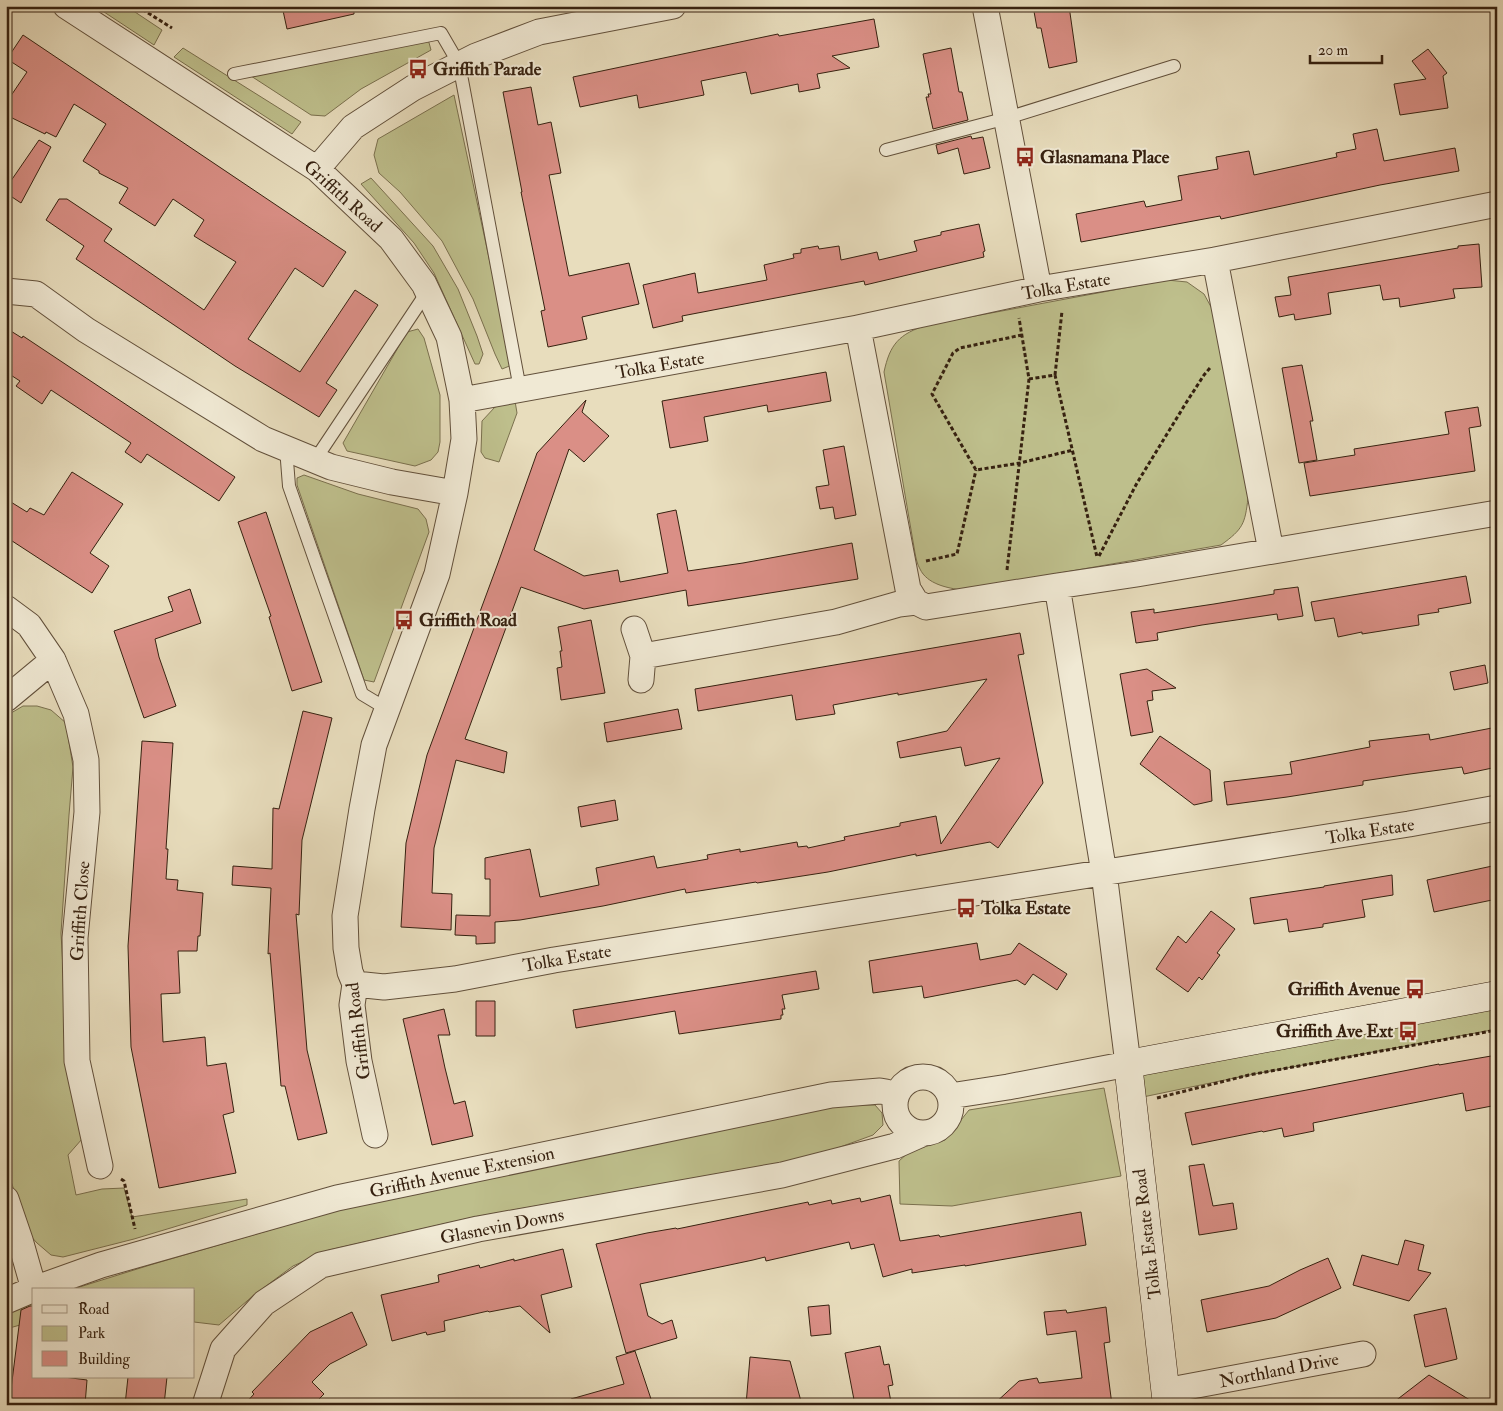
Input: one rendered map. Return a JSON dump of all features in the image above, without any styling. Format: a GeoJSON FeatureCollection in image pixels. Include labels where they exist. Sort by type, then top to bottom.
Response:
{"type":"FeatureCollection","features":[{"type":"Feature","properties":{"kind":"main road"},"geometry":{"type":"LineString","coordinates":[[1128,1064],[1497,995]]}},
{"type":"Feature","properties":{"kind":"main road","name":"Tolka Estate Road"},"geometry":{"type":"LineString","coordinates":[[1128,1064],[1166,1398]]}},
{"type":"Feature","properties":{"kind":"street","name":"Griffith Road"},"geometry":{"type":"LineString","coordinates":[[66,6],[317,169],[391,239],[424,284],[449,337],[462,400],[464,438],[455,493],[437,574],[374,745],[345,916],[346,948],[350,972],[355,984],[352,1005],[359,1061],[375,1136]]}},
{"type":"Feature","properties":{"kind":"street"},"geometry":{"type":"LineString","coordinates":[[317,169],[353,127],[413,88],[476,56],[540,32],[673,6]]}},
{"type":"Feature","properties":{"kind":"street"},"geometry":{"type":"LineString","coordinates":[[986,6],[1039,289]]}},
{"type":"Feature","properties":{"kind":"street","name":"Tolka Estate"},"geometry":{"type":"LineString","coordinates":[[462,400],[858,328],[1039,289],[1215,260],[1489,205]]}},
{"type":"Feature","properties":{"kind":"street"},"geometry":{"type":"LineString","coordinates":[[1215,260],[1271,551]]}},
{"type":"Feature","properties":{"kind":"street"},"geometry":{"type":"LineString","coordinates":[[6,291],[36,294],[95,335],[263,438],[331,466],[392,482],[455,493]]}},
{"type":"Feature","properties":{"kind":"street"},"geometry":{"type":"LineString","coordinates":[[858,328],[908,589],[916,602],[926,607],[1492,514]]}},
{"type":"Feature","properties":{"kind":"street"},"geometry":{"type":"LineString","coordinates":[[950,1096],[1128,1064],[1104,873],[1057,586]]}},
{"type":"Feature","properties":{"kind":"street"},"geometry":{"type":"LineString","coordinates":[[634,630],[642,668],[836,622],[899,604],[916,602]]}},
{"type":"Feature","properties":{"kind":"street","name":"Griffith Close"},"geometry":{"type":"LineString","coordinates":[[6,608],[29,625],[54,660],[76,714],[86,760],[87,812],[75,938],[78,1061],[100,1166]]}},
{"type":"Feature","properties":{"kind":"street"},"geometry":{"type":"LineString","coordinates":[[6,699],[54,660]]}},
{"type":"Feature","properties":{"kind":"street","name":"Tolka Estate"},"geometry":{"type":"LineString","coordinates":[[355,984],[384,987],[454,979],[564,958],[1104,873],[1497,808]]}},
{"type":"Feature","properties":{"kind":"street"},"geometry":{"type":"LineString","coordinates":[[869,1154],[876,1147],[897,1107],[900,1090],[906,1083],[922,1078],[939,1082],[946,1088],[950,1096],[951,1105],[950,1114],[946,1122],[932,1132],[924,1133]]}},
{"type":"Feature","properties":{"kind":"street","name":"Griffith Avenue Extension"},"geometry":{"type":"LineString","coordinates":[[37,1288],[101,1265],[337,1198],[830,1095],[886,1092],[897,1107],[902,1123],[908,1129],[924,1133]]}},
{"type":"Feature","properties":{"kind":"street","name":"Glasnevin Downs"},"geometry":{"type":"LineString","coordinates":[[205,1405],[223,1350],[264,1303],[321,1265],[478,1229],[782,1176],[869,1154],[895,1146],[924,1133]]}},
{"type":"Feature","properties":{"kind":"street"},"geometry":{"type":"LineString","coordinates":[[6,1199],[34,1288]]}},
{"type":"Feature","properties":{"kind":"street","name":"Griffith Avenue Extension"},"geometry":{"type":"LineString","coordinates":[[6,1301],[32,1290]]}},
{"type":"Feature","properties":{"kind":"street","name":"Northland Drive"},"geometry":{"type":"LineString","coordinates":[[1166,1398],[1363,1354]]}},
{"type":"Feature","properties":{"kind":"lane"},"geometry":{"type":"LineString","coordinates":[[234,74],[441,33],[460,64],[520,389]]}},
{"type":"Feature","properties":{"kind":"lane"},"geometry":{"type":"LineString","coordinates":[[886,150],[1007,118],[1174,66]]}},
{"type":"Feature","properties":{"kind":"lane"},"geometry":{"type":"LineString","coordinates":[[315,460],[427,292]]}},
{"type":"Feature","properties":{"kind":"lane"},"geometry":{"type":"LineString","coordinates":[[286,448],[289,486],[362,694],[387,709]]}},
{"type":"Feature","properties":{"kind":"path"},"geometry":{"type":"LineString","coordinates":[[137,6],[172,28]]}},
{"type":"Feature","properties":{"kind":"path"},"geometry":{"type":"LineString","coordinates":[[1064,285],[1055,375],[1098,558],[1137,483],[1204,375],[1217,360],[1232,350]]}},
{"type":"Feature","properties":{"kind":"path"},"geometry":{"type":"LineString","coordinates":[[1004,595],[1029,379],[1015,294]]}},
{"type":"Feature","properties":{"kind":"path"},"geometry":{"type":"LineString","coordinates":[[904,566],[957,554],[976,470],[932,394],[953,353],[960,348],[1022,335]]}},
{"type":"Feature","properties":{"kind":"path"},"geometry":{"type":"LineString","coordinates":[[1029,379],[1055,375]]}},
{"type":"Feature","properties":{"kind":"path"},"geometry":{"type":"LineString","coordinates":[[976,470],[1073,450]]}},
{"type":"Feature","properties":{"kind":"path"},"geometry":{"type":"LineString","coordinates":[[1132,1104],[1249,1075],[1497,1030]]}},
{"type":"Feature","properties":{"kind":"path"},"geometry":{"type":"LineString","coordinates":[[100,1166],[124,1180],[142,1254]]}},
{"type":"Feature","properties":{"kind":"green space"},"geometry":{"type":"Polygon","coordinates":[[[95,6],[126,6],[162,30],[154,45],[95,6]]]}},
{"type":"Feature","properties":{"kind":"green space"},"geometry":{"type":"Polygon","coordinates":[[[428,39],[431,50],[361,89],[325,116],[311,115],[251,76],[428,39]]]}},
{"type":"Feature","properties":{"kind":"green space"},"geometry":{"type":"Polygon","coordinates":[[[183,48],[301,122],[292,134],[174,57],[183,48]]]}},
{"type":"Feature","properties":{"kind":"green space"},"geometry":{"type":"Polygon","coordinates":[[[454,95],[512,365],[502,369],[473,299],[442,241],[400,192],[379,173],[374,155],[378,139],[454,95]]]}},
{"type":"Feature","properties":{"kind":"green space"},"geometry":{"type":"Polygon","coordinates":[[[371,178],[433,246],[458,289],[483,354],[479,364],[475,364],[434,273],[414,243],[361,184],[371,178]]]}},
{"type":"Feature","properties":{"kind":"green space"},"geometry":{"type":"Polygon","coordinates":[[[1167,280],[1187,282],[1204,294],[1216,316],[1248,498],[1246,514],[1242,525],[1234,535],[1221,545],[962,590],[932,582],[923,574],[917,563],[884,372],[889,354],[897,341],[909,332],[927,325],[1167,280]]]}},
{"type":"Feature","properties":{"kind":"green space"},"geometry":{"type":"Polygon","coordinates":[[[418,329],[424,338],[440,395],[440,442],[438,452],[431,460],[415,466],[347,451],[343,443],[407,332],[418,329]]]}},
{"type":"Feature","properties":{"kind":"green space"},"geometry":{"type":"Polygon","coordinates":[[[515,401],[517,413],[499,462],[485,458],[481,452],[482,421],[495,407],[515,401]]]}},
{"type":"Feature","properties":{"kind":"green space"},"geometry":{"type":"Polygon","coordinates":[[[304,475],[358,494],[418,509],[426,519],[429,532],[374,682],[364,680],[297,485],[297,478],[304,475]]]}},
{"type":"Feature","properties":{"kind":"green space"},"geometry":{"type":"Polygon","coordinates":[[[23,706],[37,706],[51,710],[66,723],[73,767],[61,933],[68,1060],[82,1139],[68,1155],[76,1195],[102,1189],[124,1188],[132,1217],[247,1199],[247,1205],[134,1239],[63,1257],[51,1255],[28,1233],[6,1166],[6,716],[23,706]]]}},
{"type":"Feature","properties":{"kind":"green space"},"geometry":{"type":"Polygon","coordinates":[[[1497,997],[1497,1029],[1249,1075],[1138,1098],[1134,1062],[1497,997]]]}},
{"type":"Feature","properties":{"kind":"green space"},"geometry":{"type":"Polygon","coordinates":[[[1104,1088],[1121,1176],[952,1206],[900,1204],[899,1161],[909,1152],[945,1140],[969,1110],[1104,1088]]]}},
{"type":"Feature","properties":{"kind":"green space"},"geometry":{"type":"Polygon","coordinates":[[[841,1105],[875,1105],[882,1113],[883,1125],[873,1135],[813,1157],[474,1217],[329,1250],[293,1266],[254,1295],[219,1325],[195,1322],[195,1288],[76,1288],[342,1209],[841,1105]]]}},
{"type":"Feature","properties":{"kind":"green space"},"geometry":{"type":"Polygon","coordinates":[[[32,1302],[32,1322],[6,1329],[6,1309],[32,1302]]]}},
{"type":"Feature","properties":{"kind":"building"},"geometry":{"type":"Polygon","coordinates":[[[282,6],[354,6],[354,14],[287,29],[282,6]]]}},
{"type":"Feature","properties":{"kind":"building"},"geometry":{"type":"Polygon","coordinates":[[[1033,6],[1069,6],[1077,62],[1049,68],[1041,28],[1037,28],[1033,6]]]}},
{"type":"Feature","properties":{"kind":"building"},"geometry":{"type":"Polygon","coordinates":[[[874,19],[879,47],[832,56],[850,68],[817,74],[820,88],[799,92],[798,84],[751,94],[746,72],[701,81],[704,95],[639,108],[637,95],[580,107],[573,77],[778,34],[779,36],[874,19]]]}},
{"type":"Feature","properties":{"kind":"building"},"geometry":{"type":"Polygon","coordinates":[[[23,35],[346,252],[323,287],[295,268],[248,339],[300,372],[355,290],[378,305],[326,383],[337,390],[319,417],[235,366],[76,259],[84,246],[46,220],[59,199],[67,199],[112,229],[104,241],[204,310],[236,262],[194,236],[204,220],[173,199],[155,226],[119,203],[128,188],[99,173],[99,171],[83,161],[106,124],[74,104],[56,137],[46,132],[45,134],[6,115],[6,103],[27,72],[7,59],[23,35]]]}},
{"type":"Feature","properties":{"kind":"building"},"geometry":{"type":"Polygon","coordinates":[[[951,48],[959,92],[962,92],[968,120],[933,129],[926,97],[929,97],[928,94],[931,94],[923,54],[951,48]]]}},
{"type":"Feature","properties":{"kind":"building"},"geometry":{"type":"Polygon","coordinates":[[[1428,49],[1447,73],[1443,76],[1448,108],[1400,115],[1394,84],[1426,79],[1412,61],[1428,49]]]}},
{"type":"Feature","properties":{"kind":"building"},"geometry":{"type":"Polygon","coordinates":[[[531,87],[538,125],[551,122],[561,173],[549,175],[569,276],[629,263],[639,304],[582,317],[587,339],[548,347],[541,311],[545,310],[503,92],[531,87]]]}},
{"type":"Feature","properties":{"kind":"building"},"geometry":{"type":"Polygon","coordinates":[[[1377,129],[1384,161],[1455,148],[1459,171],[1380,185],[1221,219],[1220,216],[1081,242],[1076,214],[1144,201],[1146,207],[1182,200],[1178,176],[1218,169],[1216,157],[1249,151],[1254,175],[1337,157],[1336,153],[1356,149],[1353,134],[1377,129]]]}},
{"type":"Feature","properties":{"kind":"building"},"geometry":{"type":"Polygon","coordinates":[[[971,136],[972,139],[983,137],[990,168],[964,174],[958,148],[938,154],[936,145],[971,136]]]}},
{"type":"Feature","properties":{"kind":"building"},"geometry":{"type":"Polygon","coordinates":[[[39,140],[51,147],[21,203],[6,193],[6,188],[39,140]]]}},
{"type":"Feature","properties":{"kind":"building"},"geometry":{"type":"Polygon","coordinates":[[[979,224],[985,251],[983,252],[984,257],[865,285],[864,281],[682,316],[683,321],[653,328],[643,285],[695,273],[698,293],[767,280],[764,265],[794,258],[793,254],[801,253],[801,249],[818,246],[819,249],[839,246],[841,260],[877,252],[879,260],[917,251],[914,241],[941,235],[941,232],[979,224]]]}},
{"type":"Feature","properties":{"kind":"building"},"geometry":{"type":"Polygon","coordinates":[[[1479,244],[1482,287],[1453,289],[1455,298],[1400,307],[1399,298],[1383,300],[1380,285],[1328,293],[1331,314],[1295,320],[1294,314],[1279,317],[1275,297],[1291,295],[1288,277],[1458,248],[1458,246],[1479,244]]]}},
{"type":"Feature","properties":{"kind":"building"},"geometry":{"type":"Polygon","coordinates":[[[6,328],[22,338],[23,336],[235,477],[219,501],[147,454],[141,463],[125,452],[131,443],[51,390],[42,404],[16,386],[20,381],[6,372],[6,328]]]}},
{"type":"Feature","properties":{"kind":"building"},"geometry":{"type":"Polygon","coordinates":[[[1302,365],[1313,421],[1310,421],[1317,460],[1299,463],[1282,368],[1302,365]]]}},
{"type":"Feature","properties":{"kind":"building"},"geometry":{"type":"Polygon","coordinates":[[[826,372],[831,401],[768,412],[767,405],[704,417],[708,441],[670,448],[662,401],[826,372]]]}},
{"type":"Feature","properties":{"kind":"building"},"geometry":{"type":"Polygon","coordinates":[[[586,400],[582,412],[609,436],[584,462],[569,449],[534,550],[584,576],[618,570],[620,582],[668,573],[657,514],[676,510],[688,571],[852,543],[858,579],[688,606],[686,590],[584,609],[521,587],[465,739],[507,752],[504,773],[456,760],[434,848],[432,893],[452,894],[451,930],[401,927],[406,843],[427,755],[537,453],[586,400]]]}},
{"type":"Feature","properties":{"kind":"building"},"geometry":{"type":"Polygon","coordinates":[[[1478,407],[1481,426],[1469,428],[1475,471],[1310,496],[1304,463],[1355,455],[1354,449],[1449,434],[1445,412],[1478,407]]]}},
{"type":"Feature","properties":{"kind":"building"},"geometry":{"type":"Polygon","coordinates":[[[844,446],[856,515],[835,519],[833,507],[820,509],[816,487],[829,485],[823,450],[844,446]]]}},
{"type":"Feature","properties":{"kind":"building"},"geometry":{"type":"Polygon","coordinates":[[[72,472],[123,504],[90,553],[109,566],[92,593],[6,537],[6,499],[27,512],[30,508],[44,515],[72,472]]]}},
{"type":"Feature","properties":{"kind":"building"},"geometry":{"type":"Polygon","coordinates":[[[266,512],[322,682],[292,691],[269,617],[271,616],[238,522],[266,512]]]}},
{"type":"Feature","properties":{"kind":"building"},"geometry":{"type":"Polygon","coordinates":[[[1466,576],[1471,603],[1438,609],[1439,612],[1418,615],[1419,625],[1338,637],[1334,618],[1315,621],[1311,602],[1466,576]]]}},
{"type":"Feature","properties":{"kind":"building"},"geometry":{"type":"Polygon","coordinates":[[[1298,587],[1303,616],[1278,620],[1277,614],[1202,625],[1157,633],[1158,640],[1136,643],[1131,612],[1154,609],[1154,613],[1274,594],[1274,590],[1298,587]]]}},
{"type":"Feature","properties":{"kind":"building"},"geometry":{"type":"Polygon","coordinates":[[[190,589],[201,623],[155,639],[159,657],[176,706],[144,718],[114,631],[173,611],[168,597],[190,589]]]}},
{"type":"Feature","properties":{"kind":"building"},"geometry":{"type":"Polygon","coordinates":[[[591,620],[605,693],[561,700],[557,668],[562,667],[560,651],[562,651],[558,627],[591,620]]]}},
{"type":"Feature","properties":{"kind":"building"},"geometry":{"type":"Polygon","coordinates":[[[1020,633],[1024,654],[1018,655],[1043,783],[998,848],[990,842],[916,856],[916,854],[828,872],[686,893],[685,889],[603,906],[520,920],[495,922],[495,943],[476,944],[476,936],[455,935],[456,915],[490,916],[490,879],[485,879],[485,858],[530,849],[540,897],[599,885],[596,868],[654,856],[657,868],[708,859],[707,855],[740,849],[740,852],[797,842],[798,847],[807,846],[808,848],[845,840],[844,837],[900,826],[900,823],[936,816],[941,844],[1000,758],[965,766],[961,747],[900,758],[897,742],[947,731],[987,679],[833,705],[835,714],[796,720],[792,695],[698,711],[695,689],[1020,633]]]}},
{"type":"Feature","properties":{"kind":"building"},"geometry":{"type":"Polygon","coordinates":[[[1485,665],[1488,683],[1454,690],[1450,672],[1485,665]]]}},
{"type":"Feature","properties":{"kind":"building"},"geometry":{"type":"Polygon","coordinates":[[[1147,669],[1176,688],[1152,691],[1153,700],[1147,701],[1153,732],[1131,736],[1120,674],[1147,669]]]}},
{"type":"Feature","properties":{"kind":"building"},"geometry":{"type":"Polygon","coordinates":[[[678,709],[682,729],[607,742],[604,723],[678,709]]]}},
{"type":"Feature","properties":{"kind":"building"},"geometry":{"type":"Polygon","coordinates":[[[303,711],[332,718],[302,840],[299,915],[296,914],[307,1050],[327,1133],[298,1140],[285,1086],[281,1086],[270,953],[268,954],[271,888],[232,885],[233,866],[272,869],[273,808],[279,809],[303,711]]]}},
{"type":"Feature","properties":{"kind":"building"},"geometry":{"type":"Polygon","coordinates":[[[1497,727],[1497,767],[1464,774],[1462,767],[1410,774],[1363,781],[1363,785],[1227,805],[1224,782],[1292,774],[1290,762],[1370,747],[1369,741],[1429,734],[1430,740],[1497,727]]]}},
{"type":"Feature","properties":{"kind":"building"},"geometry":{"type":"Polygon","coordinates":[[[1160,736],[1210,770],[1212,801],[1194,805],[1140,764],[1160,736]]]}},
{"type":"Feature","properties":{"kind":"building"},"geometry":{"type":"Polygon","coordinates":[[[142,741],[173,743],[166,849],[168,849],[166,879],[178,880],[177,890],[203,893],[197,951],[178,951],[180,993],[161,994],[163,1042],[205,1037],[207,1066],[226,1063],[234,1112],[223,1115],[236,1173],[159,1188],[131,1047],[128,946],[142,741]]]}},
{"type":"Feature","properties":{"kind":"building"},"geometry":{"type":"Polygon","coordinates":[[[615,800],[618,820],[581,827],[578,807],[615,800]]]}},
{"type":"Feature","properties":{"kind":"building"},"geometry":{"type":"Polygon","coordinates":[[[1497,865],[1497,899],[1434,912],[1427,880],[1497,865]]]}},
{"type":"Feature","properties":{"kind":"building"},"geometry":{"type":"Polygon","coordinates":[[[1392,875],[1393,895],[1362,900],[1365,917],[1323,924],[1323,927],[1289,932],[1287,919],[1254,924],[1250,898],[1392,875]]]}},
{"type":"Feature","properties":{"kind":"building"},"geometry":{"type":"Polygon","coordinates":[[[1211,911],[1235,929],[1217,953],[1220,955],[1202,980],[1199,977],[1188,992],[1156,969],[1178,936],[1186,943],[1211,911]]]}},
{"type":"Feature","properties":{"kind":"building"},"geometry":{"type":"Polygon","coordinates":[[[977,943],[980,960],[1011,954],[1019,943],[1067,974],[1057,990],[1033,974],[1025,985],[1017,980],[924,998],[922,986],[873,993],[869,961],[977,943]]]}},
{"type":"Feature","properties":{"kind":"building"},"geometry":{"type":"Polygon","coordinates":[[[816,971],[819,989],[782,995],[785,1009],[782,1009],[783,1015],[781,1015],[781,1019],[679,1034],[675,1011],[576,1028],[573,1010],[816,971]]]}},
{"type":"Feature","properties":{"kind":"building"},"geometry":{"type":"Polygon","coordinates":[[[476,1001],[495,1001],[495,1036],[476,1036],[476,1001]]]}},
{"type":"Feature","properties":{"kind":"building"},"geometry":{"type":"Polygon","coordinates":[[[444,1009],[450,1035],[438,1035],[445,1068],[454,1104],[465,1101],[473,1136],[432,1145],[403,1019],[444,1009]]]}},
{"type":"Feature","properties":{"kind":"building"},"geometry":{"type":"Polygon","coordinates":[[[1497,1055],[1497,1105],[1466,1111],[1463,1093],[1313,1123],[1314,1131],[1284,1137],[1282,1128],[1192,1145],[1185,1113],[1439,1064],[1497,1055]]]}},
{"type":"Feature","properties":{"kind":"building"},"geometry":{"type":"Polygon","coordinates":[[[1204,1164],[1213,1206],[1233,1203],[1237,1229],[1199,1235],[1189,1166],[1204,1164]]]}},
{"type":"Feature","properties":{"kind":"building"},"geometry":{"type":"Polygon","coordinates":[[[890,1195],[900,1241],[939,1235],[940,1237],[1081,1212],[1086,1245],[965,1266],[912,1273],[912,1269],[883,1277],[874,1244],[851,1249],[849,1242],[766,1261],[765,1257],[640,1284],[648,1316],[662,1324],[672,1320],[677,1338],[626,1353],[596,1244],[808,1202],[809,1205],[831,1200],[832,1204],[860,1198],[861,1202],[890,1195]]]}},
{"type":"Feature","properties":{"kind":"building"},"geometry":{"type":"Polygon","coordinates":[[[1405,1240],[1424,1245],[1418,1270],[1431,1273],[1409,1301],[1353,1285],[1362,1255],[1398,1265],[1405,1240]]]}},
{"type":"Feature","properties":{"kind":"building"},"geometry":{"type":"Polygon","coordinates":[[[563,1249],[572,1287],[541,1295],[550,1333],[520,1306],[444,1321],[445,1331],[427,1335],[426,1332],[392,1341],[381,1295],[439,1282],[438,1275],[479,1265],[480,1268],[514,1259],[514,1261],[563,1249]]]}},
{"type":"Feature","properties":{"kind":"building"},"geometry":{"type":"Polygon","coordinates":[[[1328,1258],[1341,1288],[1276,1318],[1207,1332],[1201,1300],[1269,1286],[1328,1258]]]}},
{"type":"Feature","properties":{"kind":"building"},"geometry":{"type":"Polygon","coordinates":[[[829,1305],[831,1334],[811,1336],[808,1307],[829,1305]]]}},
{"type":"Feature","properties":{"kind":"building"},"geometry":{"type":"Polygon","coordinates":[[[32,1306],[32,1378],[87,1380],[85,1405],[9,1405],[21,1310],[32,1306]]]}},
{"type":"Feature","properties":{"kind":"building"},"geometry":{"type":"Polygon","coordinates":[[[1106,1307],[1110,1342],[1104,1343],[1112,1405],[993,1405],[1019,1381],[1037,1378],[1039,1383],[1082,1378],[1076,1331],[1047,1335],[1044,1312],[1066,1310],[1067,1313],[1106,1307]]]}},
{"type":"Feature","properties":{"kind":"building"},"geometry":{"type":"Polygon","coordinates":[[[1446,1308],[1457,1359],[1425,1367],[1414,1315],[1446,1308]]]}},
{"type":"Feature","properties":{"kind":"building"},"geometry":{"type":"Polygon","coordinates":[[[352,1312],[367,1345],[330,1364],[312,1382],[324,1394],[313,1405],[244,1405],[254,1394],[252,1392],[310,1332],[352,1312]]]}},
{"type":"Feature","properties":{"kind":"building"},"geometry":{"type":"Polygon","coordinates":[[[880,1346],[884,1365],[889,1364],[893,1385],[888,1386],[891,1402],[877,1405],[855,1405],[845,1353],[880,1346]]]}},
{"type":"Feature","properties":{"kind":"building"},"geometry":{"type":"Polygon","coordinates":[[[635,1351],[653,1405],[571,1405],[571,1399],[624,1384],[616,1357],[635,1351]]]}},
{"type":"Feature","properties":{"kind":"building"},"geometry":{"type":"Polygon","coordinates":[[[750,1357],[790,1361],[802,1405],[746,1405],[750,1357]]]}},
{"type":"Feature","properties":{"kind":"building"},"geometry":{"type":"Polygon","coordinates":[[[1429,1375],[1478,1405],[1390,1405],[1429,1375]]]}},
{"type":"Feature","properties":{"kind":"building"},"geometry":{"type":"Polygon","coordinates":[[[128,1378],[167,1378],[164,1405],[125,1405],[128,1378]]]}},
{"type":"Feature","properties":{"kind":"place","name":"Griffith Parade"},"geometry":{"type":"Point","coordinates":[418,69]}},
{"type":"Feature","properties":{"kind":"place","name":"Glasnamana Place"},"geometry":{"type":"Point","coordinates":[1025,157]}},
{"type":"Feature","properties":{"kind":"place","name":"Griffith Road"},"geometry":{"type":"Point","coordinates":[404,620]}},
{"type":"Feature","properties":{"kind":"place","name":"Tolka Estate"},"geometry":{"type":"Point","coordinates":[966,908]}},
{"type":"Feature","properties":{"kind":"place","name":"Griffith Avenue"},"geometry":{"type":"Point","coordinates":[1415,989]}},
{"type":"Feature","properties":{"kind":"place","name":"Griffith Ave Ext"},"geometry":{"type":"Point","coordinates":[1408,1031]}}]}
